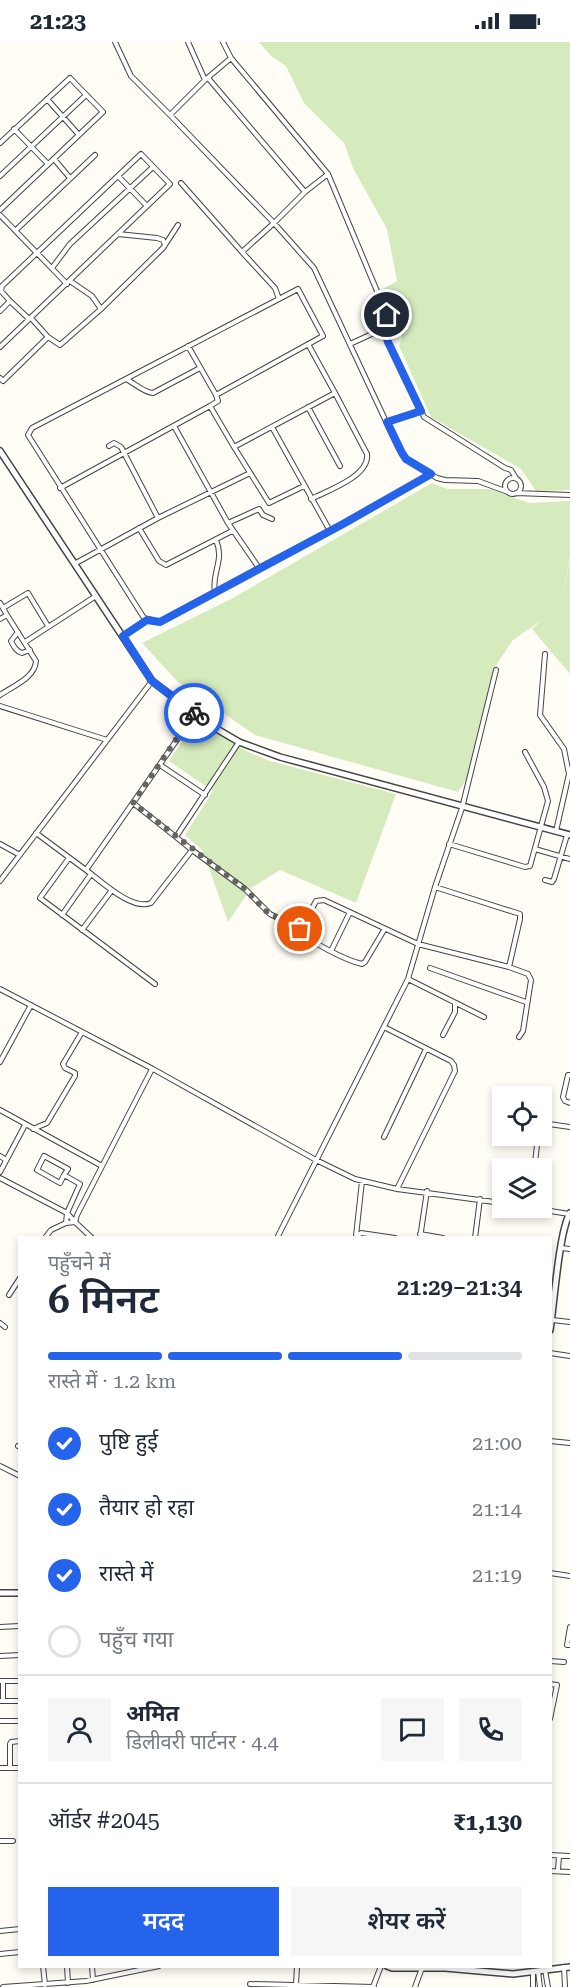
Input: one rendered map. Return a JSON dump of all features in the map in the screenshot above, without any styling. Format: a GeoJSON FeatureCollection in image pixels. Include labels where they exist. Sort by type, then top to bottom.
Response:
{"type":"FeatureCollection","features":[{"type":"Feature","properties":{"kind":"street"},"geometry":{"type":"LineString","coordinates":[[115,42],[131,76],[138,85],[274,223],[314,268],[406,459],[445,480],[471,480],[516,493],[570,495]]}},
{"type":"Feature","properties":{"kind":"street"},"geometry":{"type":"LineString","coordinates":[[188,42],[207,79],[305,192]]}},
{"type":"Feature","properties":{"kind":"street"},"geometry":{"type":"LineString","coordinates":[[223,42],[231,58],[327,174],[387,315],[388,342],[421,411],[429,422],[513,471],[529,494]]}},
{"type":"Feature","properties":{"kind":"street"},"geometry":{"type":"LineString","coordinates":[[170,115],[231,58]]}},
{"type":"Feature","properties":{"kind":"street"},"geometry":{"type":"LineString","coordinates":[[0,142],[70,78],[103,112],[0,210]]}},
{"type":"Feature","properties":{"kind":"street"},"geometry":{"type":"LineString","coordinates":[[0,176],[86,95]]}},
{"type":"Feature","properties":{"kind":"street"},"geometry":{"type":"LineString","coordinates":[[47,99],[79,135]]}},
{"type":"Feature","properties":{"kind":"street"},"geometry":{"type":"LineString","coordinates":[[15,129],[48,164]]}},
{"type":"Feature","properties":{"kind":"street"},"geometry":{"type":"LineString","coordinates":[[16,230],[95,154]]}},
{"type":"Feature","properties":{"kind":"street"},"geometry":{"type":"LineString","coordinates":[[0,347],[30,319],[68,283],[170,184],[141,154],[2,286],[1,291],[10,301],[30,319],[57,345],[62,345],[163,248],[178,225]]}},
{"type":"Feature","properties":{"kind":"street"},"geometry":{"type":"LineString","coordinates":[[54,159],[70,178]]}},
{"type":"Feature","properties":{"kind":"street"},"geometry":{"type":"LineString","coordinates":[[52,268],[70,244],[153,167]]}},
{"type":"Feature","properties":{"kind":"street"},"geometry":{"type":"LineString","coordinates":[[242,252],[327,174]]}},
{"type":"Feature","properties":{"kind":"street"},"geometry":{"type":"LineString","coordinates":[[118,176],[147,206]]}},
{"type":"Feature","properties":{"kind":"street"},"geometry":{"type":"LineString","coordinates":[[181,183],[275,288],[279,298]]}},
{"type":"Feature","properties":{"kind":"street"},"geometry":{"type":"LineString","coordinates":[[0,215],[68,283],[92,296],[100,309]]}},
{"type":"Feature","properties":{"kind":"street"},"geometry":{"type":"LineString","coordinates":[[118,234],[157,237],[165,242],[163,248]]}},
{"type":"Feature","properties":{"kind":"street"},"geometry":{"type":"LineString","coordinates":[[216,395],[323,336],[298,289],[28,432],[60,488],[142,616],[147,620],[160,622],[431,474]]}},
{"type":"Feature","properties":{"kind":"street"},"geometry":{"type":"LineString","coordinates":[[0,310],[10,301]]}},
{"type":"Feature","properties":{"kind":"street"},"geometry":{"type":"LineString","coordinates":[[350,344],[387,327]]}},
{"type":"Feature","properties":{"kind":"street"},"geometry":{"type":"LineString","coordinates":[[0,378],[3,381],[48,337]]}},
{"type":"Feature","properties":{"kind":"street"},"geometry":{"type":"LineString","coordinates":[[308,344],[367,453],[367,463],[359,473],[311,500]]}},
{"type":"Feature","properties":{"kind":"street"},"geometry":{"type":"LineString","coordinates":[[60,488],[218,401],[188,346]]}},
{"type":"Feature","properties":{"kind":"street"},"geometry":{"type":"LineString","coordinates":[[126,379],[148,393],[153,393],[159,392],[200,368]]}},
{"type":"Feature","properties":{"kind":"street"},"geometry":{"type":"LineString","coordinates":[[234,447],[334,393]]}},
{"type":"Feature","properties":{"kind":"street"},"geometry":{"type":"LineString","coordinates":[[210,406],[269,503]]}},
{"type":"Feature","properties":{"kind":"street"},"geometry":{"type":"LineString","coordinates":[[308,407],[340,466]]}},
{"type":"Feature","properties":{"kind":"street"},"geometry":{"type":"LineString","coordinates":[[387,422],[421,411]]}},
{"type":"Feature","properties":{"kind":"street"},"geometry":{"type":"LineString","coordinates":[[174,426],[232,531],[259,568]]}},
{"type":"Feature","properties":{"kind":"street"},"geometry":{"type":"LineString","coordinates":[[272,427],[330,531]]}},
{"type":"Feature","properties":{"kind":"street"},"geometry":{"type":"LineString","coordinates":[[109,446],[116,443],[124,453],[158,518]]}},
{"type":"Feature","properties":{"kind":"street"},"geometry":{"type":"LineString","coordinates":[[0,451],[152,681],[239,742],[280,757],[568,835],[553,880],[544,880]]}},
{"type":"Feature","properties":{"kind":"street"},"geometry":{"type":"LineString","coordinates":[[494,486],[505,484],[508,479],[505,468]]}},
{"type":"Feature","properties":{"kind":"street"},"geometry":{"type":"LineString","coordinates":[[76,563],[209,491],[250,473]]}},
{"type":"Feature","properties":{"kind":"street"},"geometry":{"type":"LineString","coordinates":[[508,479],[516,478]]}},
{"type":"Feature","properties":{"kind":"street"},"geometry":{"type":"LineString","coordinates":[[505,484],[508,492]]}},
{"type":"Feature","properties":{"kind":"street"},"geometry":{"type":"LineString","coordinates":[[516,493],[521,485]]}},
{"type":"Feature","properties":{"kind":"street"},"geometry":{"type":"LineString","coordinates":[[228,523],[304,486]]}},
{"type":"Feature","properties":{"kind":"street"},"geometry":{"type":"LineString","coordinates":[[259,509],[263,515],[272,519]]}},
{"type":"Feature","properties":{"kind":"street"},"geometry":{"type":"LineString","coordinates":[[139,528],[159,561],[166,565],[232,531]]}},
{"type":"Feature","properties":{"kind":"street"},"geometry":{"type":"LineString","coordinates":[[215,592],[220,558],[216,540]]}},
{"type":"Feature","properties":{"kind":"street"},"geometry":{"type":"LineString","coordinates":[[0,695],[36,669],[36,661],[30,650],[1,605],[28,593],[48,626]]}},
{"type":"Feature","properties":{"kind":"street"},"geometry":{"type":"LineString","coordinates":[[25,642],[97,596]]}},
{"type":"Feature","properties":{"kind":"street"},"geometry":{"type":"LineString","coordinates":[[0,619],[7,615]]}},
{"type":"Feature","properties":{"kind":"street"},"geometry":{"type":"LineString","coordinates":[[123,636],[147,620]]}},
{"type":"Feature","properties":{"kind":"street"},"geometry":{"type":"LineString","coordinates":[[18,632],[12,641],[17,652],[30,650]]}},
{"type":"Feature","properties":{"kind":"street"},"geometry":{"type":"LineString","coordinates":[[545,654],[540,714],[564,749],[568,774],[556,832]]}},
{"type":"Feature","properties":{"kind":"street"},"geometry":{"type":"LineString","coordinates":[[278,1236],[408,979],[435,887],[462,808],[496,670]]}},
{"type":"Feature","properties":{"kind":"street"},"geometry":{"type":"LineString","coordinates":[[0,881],[152,681]]}},
{"type":"Feature","properties":{"kind":"street"},"geometry":{"type":"LineString","coordinates":[[0,706],[107,740]]}},
{"type":"Feature","properties":{"kind":"street"},"geometry":{"type":"LineString","coordinates":[[86,870],[195,713]]}},
{"type":"Feature","properties":{"kind":"street"},"geometry":{"type":"LineString","coordinates":[[176,837],[239,742]]}},
{"type":"Feature","properties":{"kind":"street"},"geometry":{"type":"LineString","coordinates":[[449,844],[527,867],[532,862],[548,796],[525,752]]}},
{"type":"Feature","properties":{"kind":"street"},"geometry":{"type":"LineString","coordinates":[[160,765],[205,795]]}},
{"type":"Feature","properties":{"kind":"street"},"geometry":{"type":"LineString","coordinates":[[133,803],[245,889],[270,914],[300,929],[304,935],[331,951],[362,964],[384,930]]}},
{"type":"Feature","properties":{"kind":"street"},"geometry":{"type":"LineString","coordinates":[[36,833],[112,890],[140,905],[151,903],[192,850]]}},
{"type":"Feature","properties":{"kind":"street"},"geometry":{"type":"LineString","coordinates":[[0,844],[20,855]]}},
{"type":"Feature","properties":{"kind":"street"},"geometry":{"type":"LineString","coordinates":[[535,849],[570,859]]}},
{"type":"Feature","properties":{"kind":"street"},"geometry":{"type":"LineString","coordinates":[[69,858],[40,898],[155,984]]}},
{"type":"Feature","properties":{"kind":"street"},"geometry":{"type":"LineString","coordinates":[[62,915],[92,874]]}},
{"type":"Feature","properties":{"kind":"street"},"geometry":{"type":"LineString","coordinates":[[435,887],[520,914],[509,967]]}},
{"type":"Feature","properties":{"kind":"street"},"geometry":{"type":"LineString","coordinates":[[82,930],[112,890]]}},
{"type":"Feature","properties":{"kind":"street"},"geometry":{"type":"LineString","coordinates":[[300,929],[319,899],[331,902],[384,930],[418,944],[528,974],[530,989],[526,1002],[523,1031],[519,1037]]}},
{"type":"Feature","properties":{"kind":"street"},"geometry":{"type":"LineString","coordinates":[[331,951],[350,912]]}},
{"type":"Feature","properties":{"kind":"street"},"geometry":{"type":"LineString","coordinates":[[430,968],[526,1002]]}},
{"type":"Feature","properties":{"kind":"street"},"geometry":{"type":"LineString","coordinates":[[408,979],[484,1017]]}},
{"type":"Feature","properties":{"kind":"street"},"geometry":{"type":"LineString","coordinates":[[0,989],[153,1069],[316,1160],[362,1181],[397,1189],[427,1191],[492,1201]]}},
{"type":"Feature","properties":{"kind":"street"},"geometry":{"type":"LineString","coordinates":[[443,1035],[455,1012],[455,1003]]}},
{"type":"Feature","properties":{"kind":"street"},"geometry":{"type":"LineString","coordinates":[[0,1062],[31,1005]]}},
{"type":"Feature","properties":{"kind":"street"},"geometry":{"type":"LineString","coordinates":[[384,1028],[451,1061],[455,1071],[397,1189]]}},
{"type":"Feature","properties":{"kind":"street"},"geometry":{"type":"LineString","coordinates":[[33,1129],[47,1123],[75,1075],[63,1064],[82,1032]]}},
{"type":"Feature","properties":{"kind":"street"},"geometry":{"type":"LineString","coordinates":[[384,1137],[426,1049]]}},
{"type":"Feature","properties":{"kind":"street"},"geometry":{"type":"LineString","coordinates":[[75,1221],[89,1189],[153,1069]]}},
{"type":"Feature","properties":{"kind":"street"},"geometry":{"type":"LineString","coordinates":[[570,1075],[568,1075],[563,1098],[570,1103]]}},
{"type":"Feature","properties":{"kind":"street"},"geometry":{"type":"LineString","coordinates":[[0,1110],[102,1166]]}},
{"type":"Feature","properties":{"kind":"street"},"geometry":{"type":"LineString","coordinates":[[552,1124],[570,1127]]}},
{"type":"Feature","properties":{"kind":"street"},"geometry":{"type":"LineString","coordinates":[[0,1172],[25,1125]]}},
{"type":"Feature","properties":{"kind":"street"},"geometry":{"type":"LineString","coordinates":[[0,1156],[6,1160]]}},
{"type":"Feature","properties":{"kind":"street"},"geometry":{"type":"LineString","coordinates":[[45,1156],[68,1169],[64,1175],[60,1183],[37,1170],[45,1156]]}},
{"type":"Feature","properties":{"kind":"street"},"geometry":{"type":"LineString","coordinates":[[64,1175],[89,1189]]}},
{"type":"Feature","properties":{"kind":"street"},"geometry":{"type":"LineString","coordinates":[[0,1178],[67,1213],[90,1236]]}},
{"type":"Feature","properties":{"kind":"street"},"geometry":{"type":"LineString","coordinates":[[356,1236],[362,1181]]}},
{"type":"Feature","properties":{"kind":"street"},"geometry":{"type":"LineString","coordinates":[[66,1223],[67,1213],[80,1184]]}},
{"type":"Feature","properties":{"kind":"street"},"geometry":{"type":"LineString","coordinates":[[420,1236],[427,1191]]}},
{"type":"Feature","properties":{"kind":"street"},"geometry":{"type":"LineString","coordinates":[[475,1236],[480,1199]]}},
{"type":"Feature","properties":{"kind":"street"},"geometry":{"type":"LineString","coordinates":[[552,1211],[570,1214],[561,1248],[552,1320],[570,1322]]}},
{"type":"Feature","properties":{"kind":"street"},"geometry":{"type":"LineString","coordinates":[[46,1236],[51,1230],[75,1221]]}},
{"type":"Feature","properties":{"kind":"street"},"geometry":{"type":"LineString","coordinates":[[358,1236],[362,1233],[382,1236]]}},
{"type":"Feature","properties":{"kind":"street"},"geometry":{"type":"LineString","coordinates":[[561,1248],[570,1249]]}},
{"type":"Feature","properties":{"kind":"street"},"geometry":{"type":"LineString","coordinates":[[9,1295],[18,1281]]}},
{"type":"Feature","properties":{"kind":"street"},"geometry":{"type":"LineString","coordinates":[[0,1323],[5,1328]]}},
{"type":"Feature","properties":{"kind":"street"},"geometry":{"type":"LineString","coordinates":[[552,1353],[570,1356]]}},
{"type":"Feature","properties":{"kind":"street"},"geometry":{"type":"LineString","coordinates":[[552,1441],[570,1443]]}},
{"type":"Feature","properties":{"kind":"street"},"geometry":{"type":"LineString","coordinates":[[0,1466],[18,1475]]}},
{"type":"Feature","properties":{"kind":"street"},"geometry":{"type":"LineString","coordinates":[[552,1573],[570,1576]]}},
{"type":"Feature","properties":{"kind":"street"},"geometry":{"type":"LineString","coordinates":[[0,1593],[18,1593]]}},
{"type":"Feature","properties":{"kind":"street"},"geometry":{"type":"LineString","coordinates":[[0,1627],[18,1626]]}},
{"type":"Feature","properties":{"kind":"street"},"geometry":{"type":"LineString","coordinates":[[570,1626],[567,1645],[570,1646]]}},
{"type":"Feature","properties":{"kind":"street"},"geometry":{"type":"LineString","coordinates":[[0,1656],[18,1655]]}},
{"type":"Feature","properties":{"kind":"street"},"geometry":{"type":"LineString","coordinates":[[552,1661],[564,1662]]}},
{"type":"Feature","properties":{"kind":"street"},"geometry":{"type":"LineString","coordinates":[[18,1681],[1,1681],[2,1701],[18,1701]]}},
{"type":"Feature","properties":{"kind":"street"},"geometry":{"type":"LineString","coordinates":[[552,1684],[557,1685],[552,1704]]}},
{"type":"Feature","properties":{"kind":"street"},"geometry":{"type":"LineString","coordinates":[[0,1721],[18,1721]]}},
{"type":"Feature","properties":{"kind":"street"},"geometry":{"type":"LineString","coordinates":[[10,1768],[10,1744],[18,1741]]}},
{"type":"Feature","properties":{"kind":"street"},"geometry":{"type":"LineString","coordinates":[[0,1768],[18,1768]]}},
{"type":"Feature","properties":{"kind":"street"},"geometry":{"type":"LineString","coordinates":[[0,1841],[13,1841]]}},
{"type":"Feature","properties":{"kind":"street"},"geometry":{"type":"LineString","coordinates":[[552,1855],[570,1856]]}},
{"type":"Feature","properties":{"kind":"street"},"geometry":{"type":"LineString","coordinates":[[558,1870],[560,1856]]}},
{"type":"Feature","properties":{"kind":"street"},"geometry":{"type":"LineString","coordinates":[[552,1871],[570,1872]]}},
{"type":"Feature","properties":{"kind":"street"},"geometry":{"type":"LineString","coordinates":[[0,1931],[18,1929]]}},
{"type":"Feature","properties":{"kind":"street"},"geometry":{"type":"LineString","coordinates":[[0,1954],[18,1952]]}},
{"type":"Feature","properties":{"kind":"street"},"geometry":{"type":"LineString","coordinates":[[446,1968],[513,1974],[567,1967],[565,1987]]}},
{"type":"Feature","properties":{"kind":"street"},"geometry":{"type":"LineString","coordinates":[[43,1968],[45,1984]]}},
{"type":"Feature","properties":{"kind":"street"},"geometry":{"type":"LineString","coordinates":[[67,1968],[68,1983]]}},
{"type":"Feature","properties":{"kind":"street"},"geometry":{"type":"LineString","coordinates":[[92,1968],[93,1980]]}},
{"type":"Feature","properties":{"kind":"street"},"geometry":{"type":"LineString","coordinates":[[3,1987],[93,1980],[150,1968]]}},
{"type":"Feature","properties":{"kind":"street"},"geometry":{"type":"LineString","coordinates":[[296,1985],[297,1968]]}},
{"type":"Feature","properties":{"kind":"street"},"geometry":{"type":"LineString","coordinates":[[250,1984],[374,1987],[380,1968]]}},
{"type":"Feature","properties":{"kind":"street"},"geometry":{"type":"LineString","coordinates":[[392,1968],[422,1968],[415,1987]]}},
{"type":"Feature","properties":{"kind":"street"},"geometry":{"type":"LineString","coordinates":[[545,1969],[548,1987]]}},
{"type":"Feature","properties":{"kind":"street"},"geometry":{"type":"LineString","coordinates":[[534,1987],[535,1971]]}},
{"type":"Feature","properties":{"kind":"street"},"geometry":{"type":"LineString","coordinates":[[535,1971],[540,1987]]}},
{"type":"Feature","properties":{"kind":"green space"},"geometry":{"type":"Polygon","coordinates":[[[259,42],[570,42],[570,490],[536,491],[521,469],[431,417],[399,346],[402,337],[383,289],[397,281],[387,229],[353,168],[344,143],[304,103],[286,66],[271,56],[259,42]]]}},
{"type":"Feature","properties":{"kind":"green space"},"geometry":{"type":"Polygon","coordinates":[[[432,483],[448,489],[490,489],[529,503],[570,501],[570,556],[561,605],[570,559],[570,674],[532,629],[542,620],[513,640],[494,668],[466,780],[458,792],[255,735],[177,681],[142,643],[233,598],[432,483]]]}},
{"type":"Feature","properties":{"kind":"green space"},"geometry":{"type":"Polygon","coordinates":[[[196,721],[246,751],[270,761],[396,794],[356,903],[280,870],[251,888],[228,922],[203,851],[185,835],[213,791],[169,761],[196,721]]]}},
{"type":"Feature","properties":{"kind":"way so far"},"geometry":{"type":"LineString","coordinates":[[194,713],[133,803],[245,889],[267,912],[300,929]]}},
{"type":"Feature","properties":{"kind":"route"},"geometry":{"type":"LineString","coordinates":[[194,713],[152,681],[123,636],[147,620],[160,622],[431,474],[406,459],[387,422],[421,411],[388,342],[387,315]]}}]}
